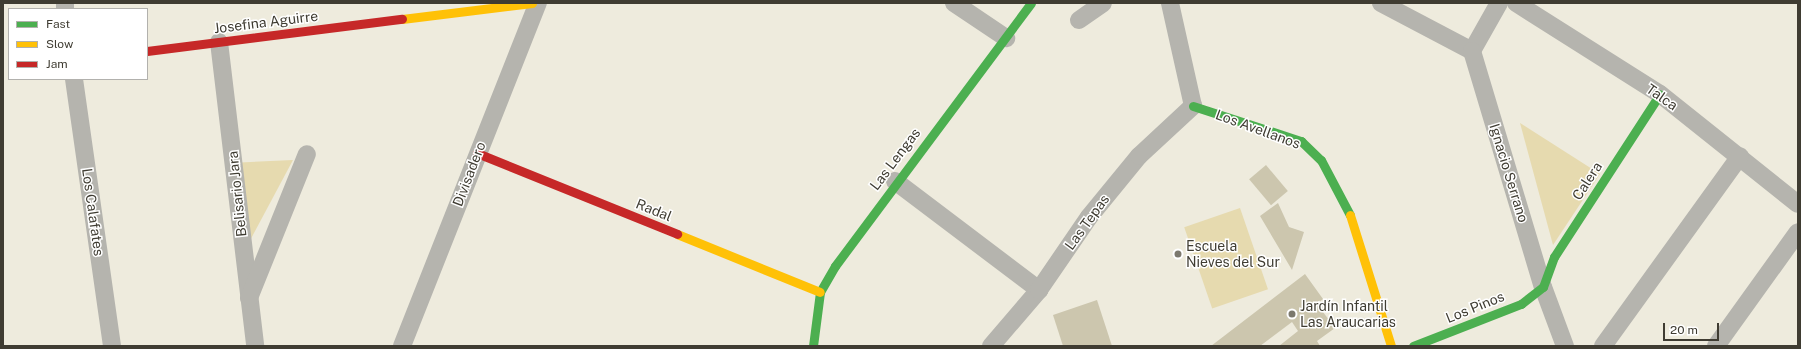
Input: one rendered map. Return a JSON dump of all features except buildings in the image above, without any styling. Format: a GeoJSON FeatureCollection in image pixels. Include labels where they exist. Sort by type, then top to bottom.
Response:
{"type":"FeatureCollection","features":[{"type":"Feature","properties":{"kind":"street","name":"Josefina Aguirre"},"geometry":{"type":"LineString","coordinates":[[148,51],[532,3]]}},
{"type":"Feature","properties":{"kind":"street","name":"Divisadero"},"geometry":{"type":"LineString","coordinates":[[402,346],[477,153],[538,3]]}},
{"type":"Feature","properties":{"kind":"street"},"geometry":{"type":"LineString","coordinates":[[954,3],[1006,38]]}},
{"type":"Feature","properties":{"kind":"street","name":"Las Lengas"},"geometry":{"type":"LineString","coordinates":[[812,346],[820,292],[835,266],[895,181],[1006,38],[1031,3]]}},
{"type":"Feature","properties":{"kind":"street"},"geometry":{"type":"LineString","coordinates":[[1079,20],[1103,3]]}},
{"type":"Feature","properties":{"kind":"street"},"geometry":{"type":"LineString","coordinates":[[1170,3],[1193,106]]}},
{"type":"Feature","properties":{"kind":"street"},"geometry":{"type":"LineString","coordinates":[[1381,3],[1472,51],[1499,3]]}},
{"type":"Feature","properties":{"kind":"street","name":"Talca"},"geometry":{"type":"LineString","coordinates":[[1516,3],[1660,94],[1740,156],[1798,204]]}},
{"type":"Feature","properties":{"kind":"street","name":"Belisario Jara"},"geometry":{"type":"LineString","coordinates":[[219,42],[234,156],[248,301],[255,346]]}},
{"type":"Feature","properties":{"kind":"street","name":"Ignacio Serrano"},"geometry":{"type":"LineString","coordinates":[[1472,51],[1543,287],[1565,346]]}},
{"type":"Feature","properties":{"kind":"street","name":"Los Calafates"},"geometry":{"type":"LineString","coordinates":[[74,80],[112,346]]}},
{"type":"Feature","properties":{"kind":"street","name":"Calera"},"geometry":{"type":"LineString","coordinates":[[1543,287],[1554,257],[1660,94]]}},
{"type":"Feature","properties":{"kind":"street","name":"Las Tepas"},"geometry":{"type":"LineString","coordinates":[[991,346],[1039,290],[1089,217],[1139,156],[1193,106]]}},
{"type":"Feature","properties":{"kind":"street","name":"Los Avellanos"},"geometry":{"type":"LineString","coordinates":[[1193,106],[1301,141],[1321,160],[1352,218],[1391,346]]}},
{"type":"Feature","properties":{"kind":"street","name":"Radal"},"geometry":{"type":"LineString","coordinates":[[477,153],[820,292]]}},
{"type":"Feature","properties":{"kind":"street"},"geometry":{"type":"LineString","coordinates":[[248,301],[307,154]]}},
{"type":"Feature","properties":{"kind":"street"},"geometry":{"type":"LineString","coordinates":[[1603,346],[1740,156]]}},
{"type":"Feature","properties":{"kind":"street"},"geometry":{"type":"LineString","coordinates":[[895,181],[1039,290]]}},
{"type":"Feature","properties":{"kind":"street"},"geometry":{"type":"LineString","coordinates":[[1716,346],[1798,232]]}},
{"type":"Feature","properties":{"kind":"street","name":"Los Pinos"},"geometry":{"type":"LineString","coordinates":[[1413,346],[1521,304],[1543,287]]}},
{"type":"Feature","properties":{"kind":"shaded area"},"geometry":{"type":"Polygon","coordinates":[[[1520,123],[1600,174],[1553,245],[1520,123]]]}},
{"type":"Feature","properties":{"kind":"shaded area"},"geometry":{"type":"Polygon","coordinates":[[[293,160],[239,261],[230,163],[293,160]]]}},
{"type":"Feature","properties":{"kind":"shaded area"},"geometry":{"type":"Polygon","coordinates":[[[1240,208],[1268,289],[1212,309],[1184,227],[1240,208]]]}},
{"type":"Feature","properties":{"kind":"traffic: fast"},"geometry":{"type":"LineString","coordinates":[[813,346],[820,292],[835,266],[1031,3]]}},
{"type":"Feature","properties":{"kind":"traffic: fast"},"geometry":{"type":"LineString","coordinates":[[1413,346],[1521,304],[1543,287],[1554,257],[1660,94]]}},
{"type":"Feature","properties":{"kind":"traffic: fast"},"geometry":{"type":"LineString","coordinates":[[1193,106],[1301,141],[1321,160],[1350,215]]}},
{"type":"Feature","properties":{"kind":"traffic: slow"},"geometry":{"type":"LineString","coordinates":[[402,19],[532,3]]}},
{"type":"Feature","properties":{"kind":"traffic: slow"},"geometry":{"type":"LineString","coordinates":[[1350,215],[1391,346]]}},
{"type":"Feature","properties":{"kind":"traffic: slow"},"geometry":{"type":"LineString","coordinates":[[677,234],[820,292]]}},
{"type":"Feature","properties":{"kind":"traffic: jam"},"geometry":{"type":"LineString","coordinates":[[148,51],[402,19]]}},
{"type":"Feature","properties":{"kind":"traffic: jam"},"geometry":{"type":"LineString","coordinates":[[477,153],[677,234]]}},
{"type":"Feature","properties":{"kind":"place","name":"Escuela Nieves del Sur"},"geometry":{"type":"Point","coordinates":[1178,254]}},
{"type":"Feature","properties":{"kind":"place","name":"Jardín Infantil Las Araucarias"},"geometry":{"type":"Point","coordinates":[1292,314]}}]}
